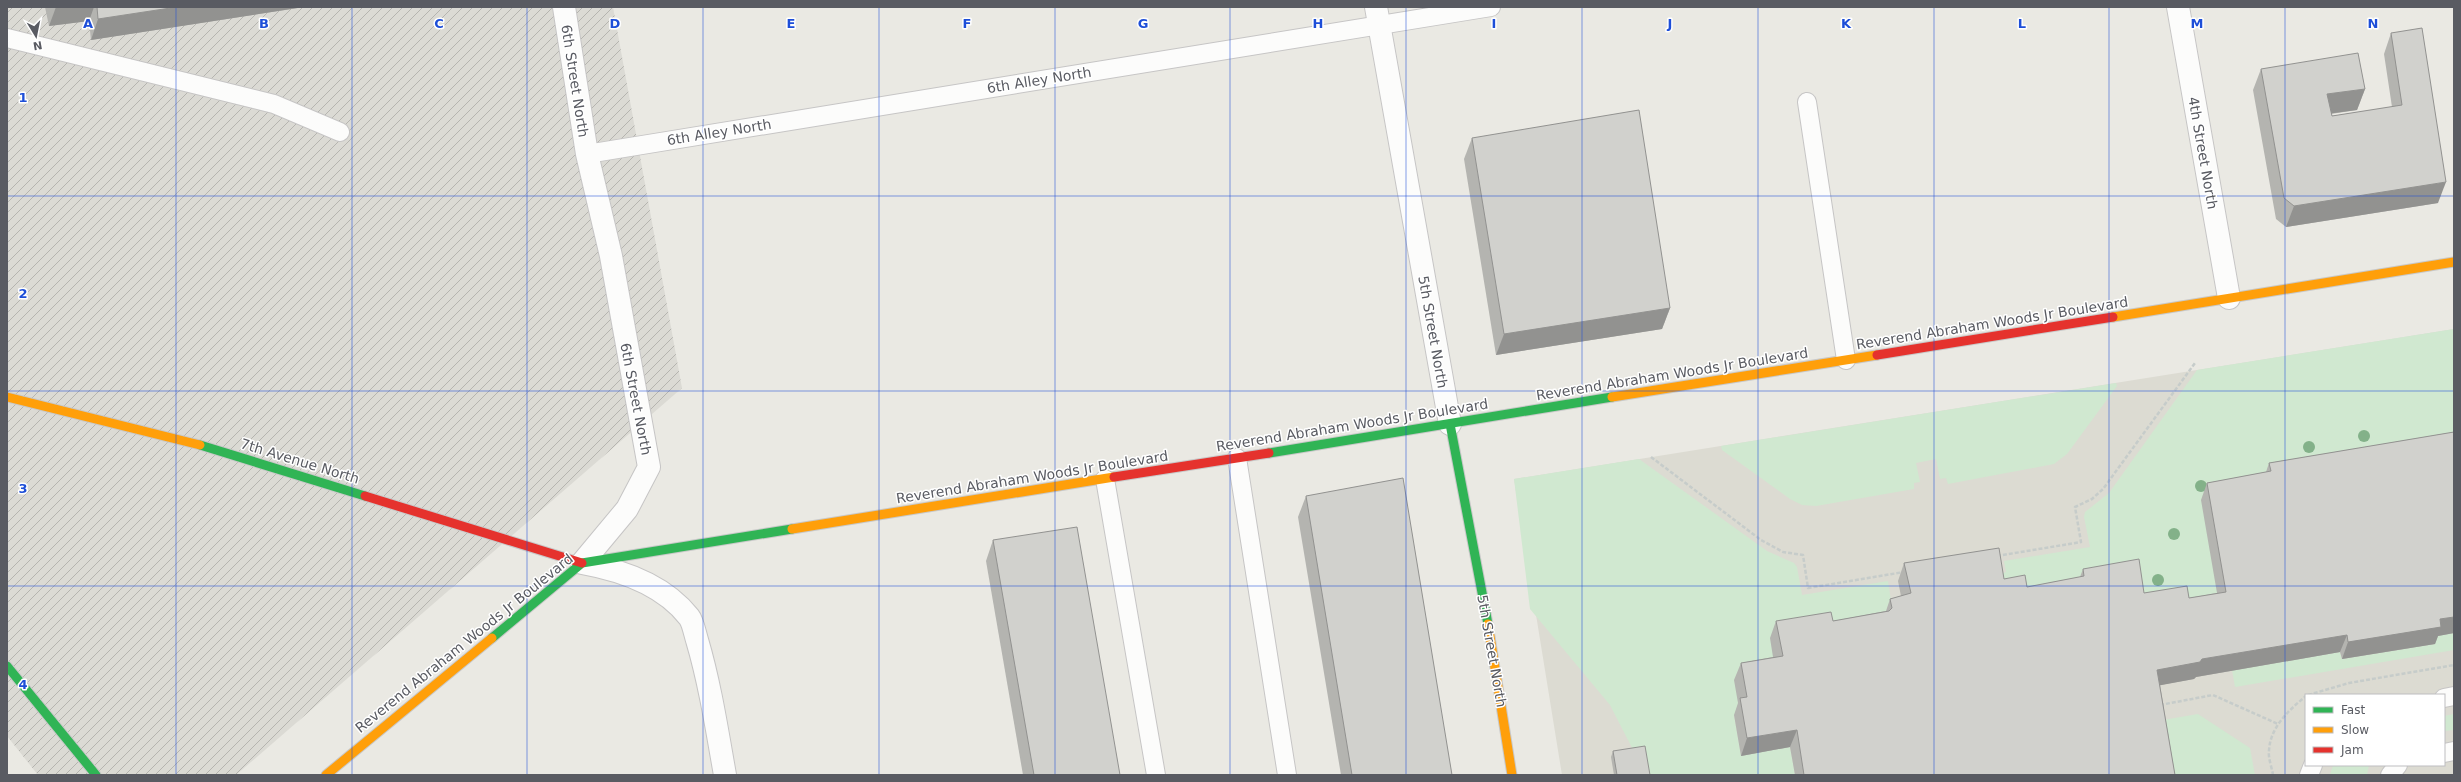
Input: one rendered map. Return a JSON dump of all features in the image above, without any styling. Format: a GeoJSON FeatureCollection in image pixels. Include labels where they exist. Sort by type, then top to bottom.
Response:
{"type":"FeatureCollection","features":[{"type":"Feature","properties":{"kind":"main road","name":"Reverend Abraham Woods Jr Boulevard"},"geometry":{"type":"LineString","coordinates":[[326,775],[582,563],[2454,262]]}},
{"type":"Feature","properties":{"kind":"main road","name":"7th Avenue North"},"geometry":{"type":"LineString","coordinates":[[7,397],[207,447],[582,563]]}},
{"type":"Feature","properties":{"kind":"main road","name":"5th Street North"},"geometry":{"type":"LineString","coordinates":[[1450,424],[1494,657],[1512,775]]}},
{"type":"Feature","properties":{"kind":"main road"},"geometry":{"type":"LineString","coordinates":[[7,666],[96,775]]}},
{"type":"Feature","properties":{"kind":"street","name":"6th Street North"},"geometry":{"type":"LineString","coordinates":[[564,7],[587,154],[611,256],[649,467],[627,509],[582,563]]}},
{"type":"Feature","properties":{"kind":"street","name":"4th Street North"},"geometry":{"type":"LineString","coordinates":[[2178,7],[2229,298]]}},
{"type":"Feature","properties":{"kind":"street","name":"5th Street North"},"geometry":{"type":"LineString","coordinates":[[1378,16],[1450,424]]}},
{"type":"Feature","properties":{"kind":"street"},"geometry":{"type":"LineString","coordinates":[[582,563],[611,568],[632,576],[661,592],[690,618],[705,670],[725,775]]}},
{"type":"Feature","properties":{"kind":"lane","name":"6th Alley North"},"geometry":{"type":"LineString","coordinates":[[587,154],[1378,16],[1491,7]]}},
{"type":"Feature","properties":{"kind":"lane"},"geometry":{"type":"LineString","coordinates":[[7,38],[274,104],[340,132]]}},
{"type":"Feature","properties":{"kind":"lane"},"geometry":{"type":"LineString","coordinates":[[1807,102],[1846,360]]}},
{"type":"Feature","properties":{"kind":"lane"},"geometry":{"type":"LineString","coordinates":[[1237,458],[1287,775]]}},
{"type":"Feature","properties":{"kind":"lane"},"geometry":{"type":"LineString","coordinates":[[1105,479],[1156,775]]}},
{"type":"Feature","properties":{"kind":"lane"},"geometry":{"type":"LineString","coordinates":[[2390,775],[2397,766]]}},
{"type":"Feature","properties":{"kind":"path"},"geometry":{"type":"LineString","coordinates":[[1989,557],[2081,542],[2075,508],[2092,499],[2103,489],[2195,363]]}},
{"type":"Feature","properties":{"kind":"path"},"geometry":{"type":"LineString","coordinates":[[1650,458],[1762,540],[1783,552],[1803,556],[1808,588],[1906,572]]}},
{"type":"Feature","properties":{"kind":"path"},"geometry":{"type":"LineString","coordinates":[[2314,694],[2349,684],[2454,665]]}},
{"type":"Feature","properties":{"kind":"path"},"geometry":{"type":"LineString","coordinates":[[2154,706],[2213,695],[2278,724]]}},
{"type":"Feature","properties":{"kind":"path"},"geometry":{"type":"LineString","coordinates":[[2273,775],[2268,751],[2278,724],[2284,714],[2305,698]]}},
{"type":"Feature","properties":{"kind":"shaded area"},"geometry":{"type":"Polygon","coordinates":[[[7,7],[613,7],[682,388],[236,775],[38,775],[7,736],[7,7]]]}},
{"type":"Feature","properties":{"kind":"shaded area"},"geometry":{"type":"Polygon","coordinates":[[[2454,329],[2454,775],[1562,775],[1514,479],[2454,329]]]}},
{"type":"Feature","properties":{"kind":"green space"},"geometry":{"type":"Polygon","coordinates":[[[2454,329],[2454,457],[2219,609],[2021,604],[1995,576],[2006,572],[2004,561],[2090,547],[2084,517],[2085,512],[2109,493],[2197,370],[2454,329]]]}},
{"type":"Feature","properties":{"kind":"green space"},"geometry":{"type":"Polygon","coordinates":[[[2116,383],[2117,386],[2067,454],[2054,464],[1948,484],[1946,478],[1940,479],[1936,459],[1916,463],[1920,482],[1914,483],[1914,489],[1816,506],[1802,505],[1790,499],[1722,450],[1721,446],[2116,383]]]}},
{"type":"Feature","properties":{"kind":"green space"},"geometry":{"type":"Polygon","coordinates":[[[1639,459],[1767,551],[1794,563],[1797,567],[1802,595],[1888,581],[1893,614],[1776,673],[1740,714],[1734,715],[1741,755],[1790,747],[1795,775],[1646,775],[1610,705],[1530,609],[1514,479],[1639,459]]]}},
{"type":"Feature","properties":{"kind":"green space"},"geometry":{"type":"Polygon","coordinates":[[[2454,633],[2454,650],[2235,687],[2232,670],[2340,652],[2342,659],[2435,644],[2434,636],[2454,633]]]}},
{"type":"Feature","properties":{"kind":"green space"},"geometry":{"type":"Polygon","coordinates":[[[2198,714],[2250,748],[2255,775],[2166,775],[2157,721],[2198,714]]]}},
{"type":"Feature","properties":{"kind":"green space"},"geometry":{"type":"Polygon","coordinates":[[[2454,714],[2454,730],[2445,731],[2445,716],[2454,714]]]}},
{"type":"Feature","properties":{"kind":"green space"},"geometry":{"type":"Polygon","coordinates":[[[2333,766],[2369,766],[2367,775],[2330,775],[2333,766]]]}},
{"type":"Feature","properties":{"kind":"building"},"geometry":{"type":"Polygon","coordinates":[[[97,7],[177,7],[98,19],[97,7]]]}},
{"type":"Feature","properties":{"kind":"building"},"geometry":{"type":"Polygon","coordinates":[[[2422,28],[2446,182],[2294,206],[2284,198],[2261,69],[2358,53],[2365,89],[2327,94],[2332,116],[2402,105],[2391,33],[2422,28]]]}},
{"type":"Feature","properties":{"kind":"building"},"geometry":{"type":"Polygon","coordinates":[[[1639,110],[1670,308],[1504,334],[1472,138],[1639,110]]]}},
{"type":"Feature","properties":{"kind":"building"},"geometry":{"type":"Polygon","coordinates":[[[2454,432],[2454,617],[2440,619],[2441,627],[2348,642],[2347,635],[2202,659],[2200,662],[2157,670],[2175,775],[1804,775],[1797,730],[1747,738],[1740,698],[1747,697],[1741,663],[1783,656],[1776,621],[1831,612],[1833,621],[1889,611],[1892,608],[1890,599],[1911,593],[1904,563],[1999,548],[2004,579],[2025,575],[2027,587],[2084,576],[2083,569],[2139,559],[2144,593],[2187,586],[2189,598],[2226,592],[2207,483],[2271,471],[2269,463],[2454,432]]]}},
{"type":"Feature","properties":{"kind":"building"},"geometry":{"type":"Polygon","coordinates":[[[1403,478],[1452,775],[1352,775],[1306,496],[1403,478]]]}},
{"type":"Feature","properties":{"kind":"building"},"geometry":{"type":"Polygon","coordinates":[[[1077,527],[1120,775],[1034,775],[993,540],[1077,527]]]}},
{"type":"Feature","properties":{"kind":"building"},"geometry":{"type":"Polygon","coordinates":[[[1645,746],[1650,775],[1617,775],[1613,751],[1645,746]]]}},
{"type":"Feature","properties":{"kind":"traffic: fast"},"geometry":{"type":"LineString","coordinates":[[1269,453],[1612,397]]}},
{"type":"Feature","properties":{"kind":"traffic: fast"},"geometry":{"type":"LineString","coordinates":[[1450,424],[1488,624]]}},
{"type":"Feature","properties":{"kind":"traffic: fast"},"geometry":{"type":"LineString","coordinates":[[200,445],[365,496]]}},
{"type":"Feature","properties":{"kind":"traffic: fast"},"geometry":{"type":"LineString","coordinates":[[492,638],[582,563],[792,529]]}},
{"type":"Feature","properties":{"kind":"traffic: fast"},"geometry":{"type":"LineString","coordinates":[[7,666],[96,775]]}},
{"type":"Feature","properties":{"kind":"traffic: slow"},"geometry":{"type":"LineString","coordinates":[[2113,317],[2454,262]]}},
{"type":"Feature","properties":{"kind":"traffic: slow"},"geometry":{"type":"LineString","coordinates":[[1612,397],[1877,355]]}},
{"type":"Feature","properties":{"kind":"traffic: slow"},"geometry":{"type":"LineString","coordinates":[[7,397],[200,445]]}},
{"type":"Feature","properties":{"kind":"traffic: slow"},"geometry":{"type":"LineString","coordinates":[[792,529],[1114,477]]}},
{"type":"Feature","properties":{"kind":"traffic: slow"},"geometry":{"type":"LineString","coordinates":[[1488,624],[1512,775]]}},
{"type":"Feature","properties":{"kind":"traffic: slow"},"geometry":{"type":"LineString","coordinates":[[326,775],[492,638]]}},
{"type":"Feature","properties":{"kind":"traffic: jam"},"geometry":{"type":"LineString","coordinates":[[1877,355],[2113,317]]}},
{"type":"Feature","properties":{"kind":"traffic: jam"},"geometry":{"type":"LineString","coordinates":[[1114,477],[1269,453]]}},
{"type":"Feature","properties":{"kind":"traffic: jam"},"geometry":{"type":"LineString","coordinates":[[365,496],[582,563]]}}]}
